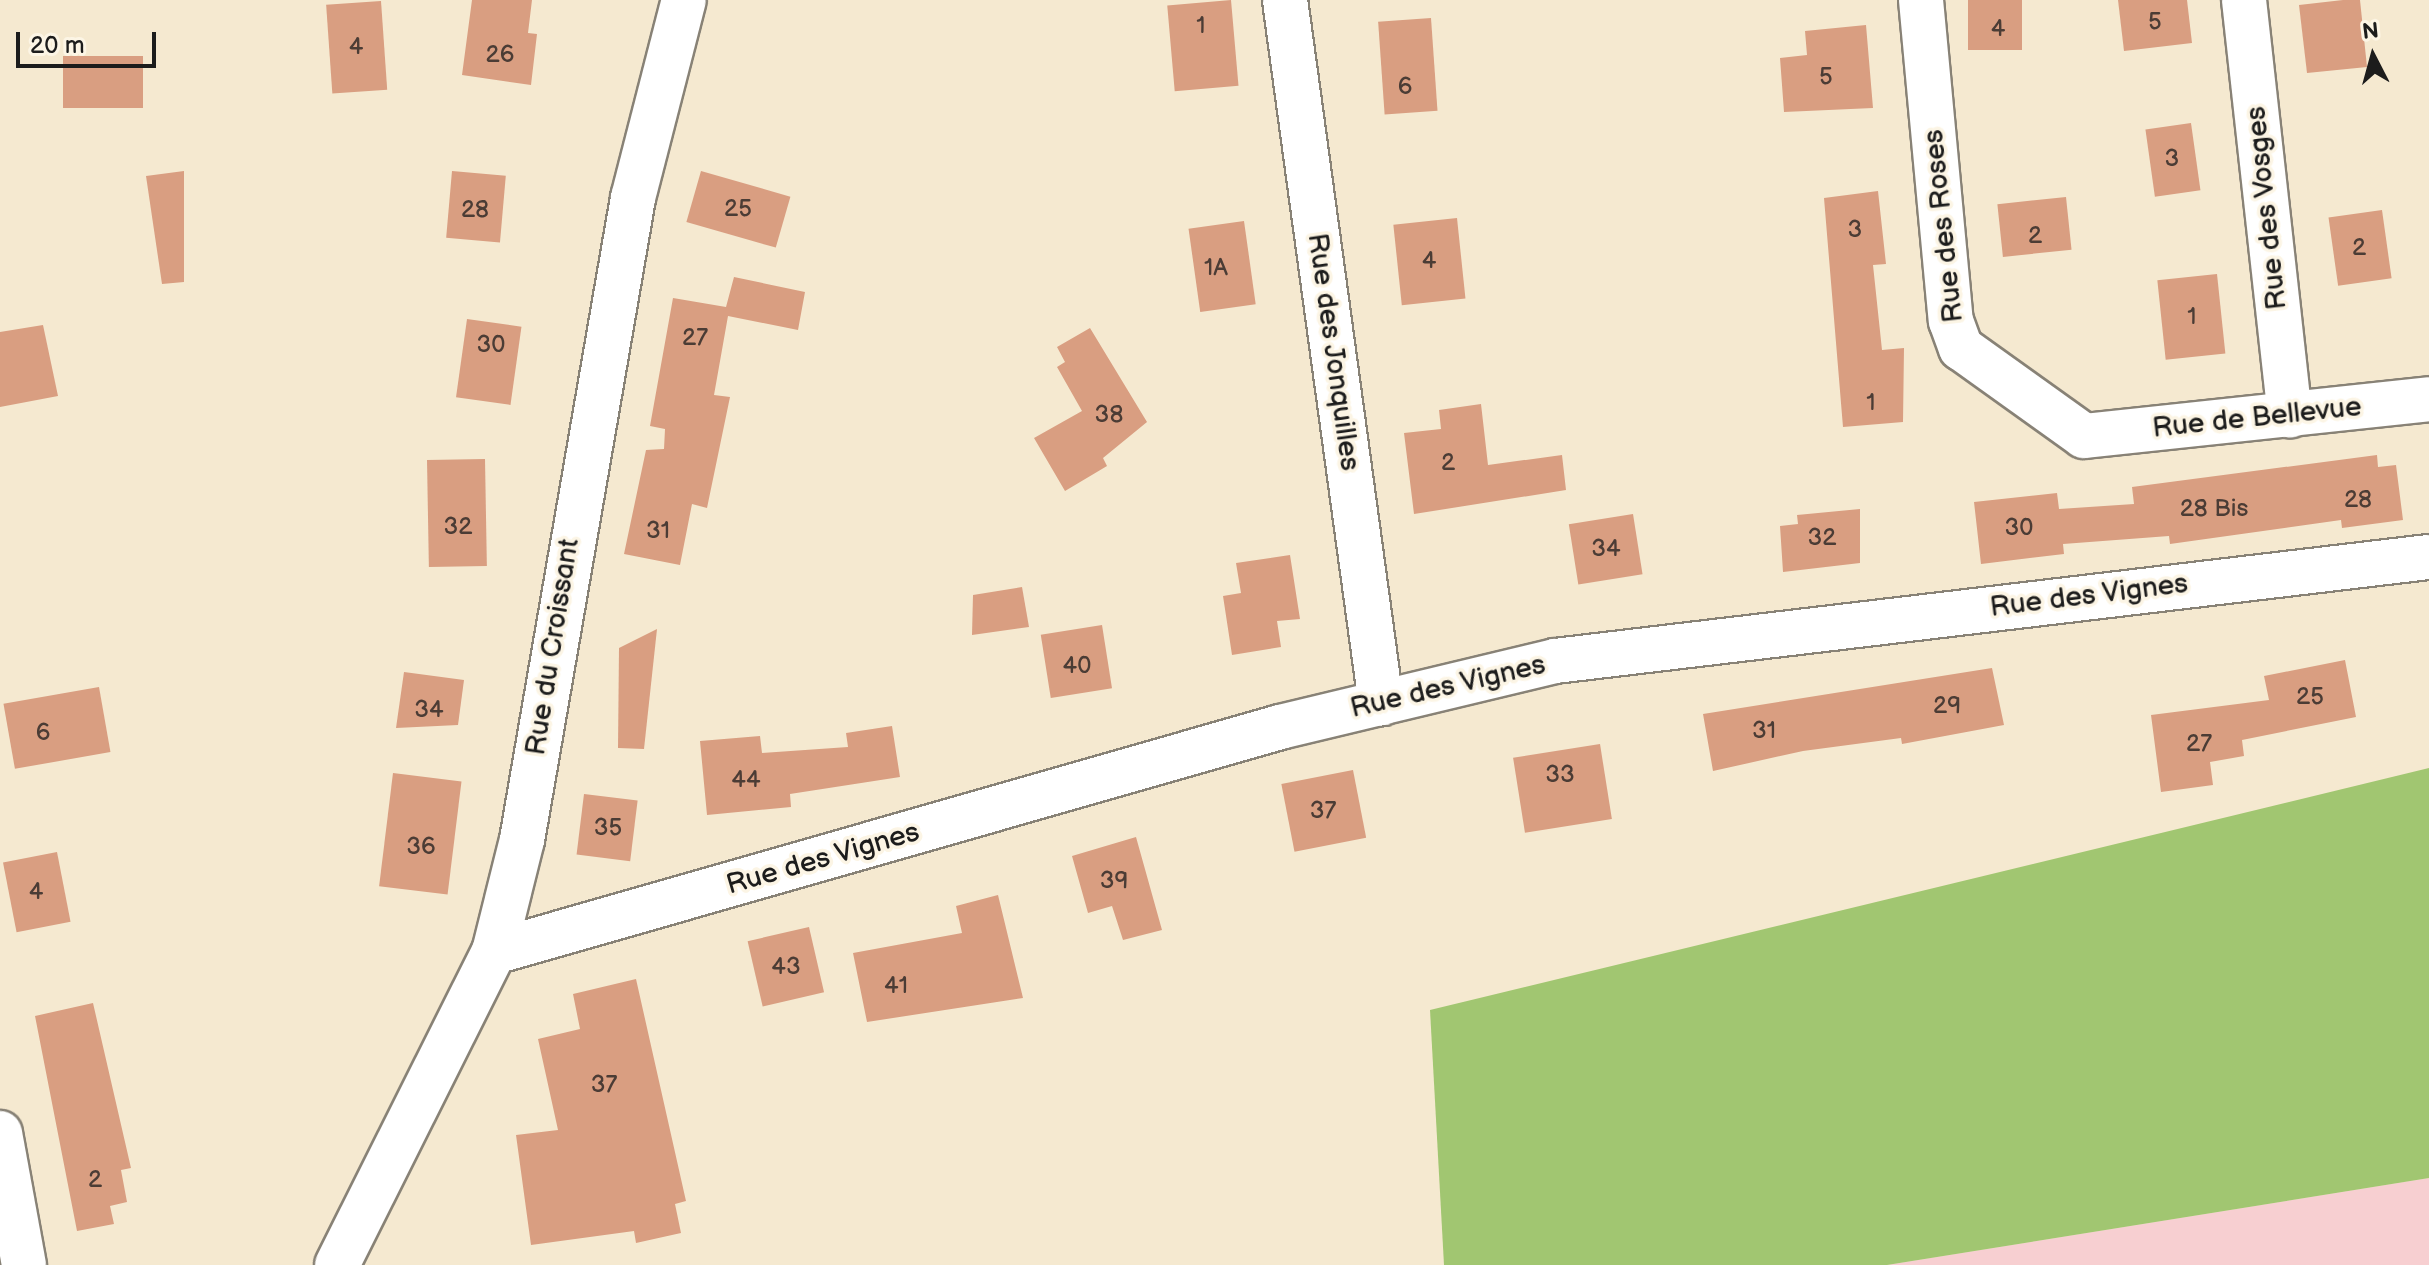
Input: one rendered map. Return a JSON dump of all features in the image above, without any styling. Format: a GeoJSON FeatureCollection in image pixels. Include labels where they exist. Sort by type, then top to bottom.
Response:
{"type":"FeatureCollection","features":[{"type":"Feature","properties":{"kind":"street","name":"Rue du Croissant"},"geometry":{"type":"LineString","coordinates":[[337,1265],[494,952],[522,840],[633,198],[684,0]]}},
{"type":"Feature","properties":{"kind":"street","name":"Rue des Jonquilles"},"geometry":{"type":"LineString","coordinates":[[1285,0],[1381,703]]}},
{"type":"Feature","properties":{"kind":"street","name":"Rue des Roses"},"geometry":{"type":"LineString","coordinates":[[1921,0],[1951,321],[1961,348],[2084,436]]}},
{"type":"Feature","properties":{"kind":"street","name":"Rue des Vosges"},"geometry":{"type":"LineString","coordinates":[[2244,0],[2290,415]]}},
{"type":"Feature","properties":{"kind":"street","name":"Rue de Bellevue"},"geometry":{"type":"LineString","coordinates":[[2084,436],[2429,399]]}},
{"type":"Feature","properties":{"kind":"street","name":"Rue des Vignes"},"geometry":{"type":"LineString","coordinates":[[494,952],[1381,703],[1555,661],[2429,557]]}},
{"type":"Feature","properties":{"kind":"street"},"geometry":{"type":"LineString","coordinates":[[0,1133],[24,1265]]}},
{"type":"Feature","properties":{"kind":"shaded area"},"geometry":{"type":"Polygon","coordinates":[[[2429,1178],[2429,1265],[1887,1265],[2429,1178]]]}},
{"type":"Feature","properties":{"kind":"green space"},"geometry":{"type":"Polygon","coordinates":[[[2429,768],[2429,1178],[1887,1265],[1444,1265],[1430,1010],[2429,768]]]}},
{"type":"Feature","properties":{"kind":"building"},"geometry":{"type":"Polygon","coordinates":[[[472,0],[532,0],[528,33],[537,34],[531,85],[462,75],[472,0]]]}},
{"type":"Feature","properties":{"kind":"building"},"geometry":{"type":"Polygon","coordinates":[[[1231,0],[1238,86],[1175,91],[1167,6],[1231,0]]]}},
{"type":"Feature","properties":{"kind":"building"},"geometry":{"type":"Polygon","coordinates":[[[1968,0],[2022,0],[2022,50],[1968,50],[1968,0]]]}},
{"type":"Feature","properties":{"kind":"building"},"geometry":{"type":"Polygon","coordinates":[[[2118,0],[2187,0],[2192,43],[2124,51],[2118,0]]]}},
{"type":"Feature","properties":{"kind":"building"},"geometry":{"type":"Polygon","coordinates":[[[2360,0],[2367,67],[2307,73],[2299,5],[2360,0]]]}},
{"type":"Feature","properties":{"kind":"building"},"geometry":{"type":"Polygon","coordinates":[[[381,1],[387,90],[332,94],[326,5],[381,1]]]}},
{"type":"Feature","properties":{"kind":"building"},"geometry":{"type":"Polygon","coordinates":[[[1431,18],[1437,111],[1385,114],[1378,22],[1431,18]]]}},
{"type":"Feature","properties":{"kind":"building"},"geometry":{"type":"Polygon","coordinates":[[[1866,25],[1873,108],[1784,112],[1780,58],[1807,55],[1805,31],[1866,25]]]}},
{"type":"Feature","properties":{"kind":"building"},"geometry":{"type":"Polygon","coordinates":[[[63,56],[143,56],[143,108],[63,108],[63,56]]]}},
{"type":"Feature","properties":{"kind":"building"},"geometry":{"type":"Polygon","coordinates":[[[2191,123],[2200,190],[2155,197],[2145,129],[2191,123]]]}},
{"type":"Feature","properties":{"kind":"building"},"geometry":{"type":"Polygon","coordinates":[[[184,171],[184,282],[162,284],[146,176],[184,171]]]}},
{"type":"Feature","properties":{"kind":"building"},"geometry":{"type":"Polygon","coordinates":[[[452,171],[506,176],[500,242],[446,238],[452,171]]]}},
{"type":"Feature","properties":{"kind":"building"},"geometry":{"type":"Polygon","coordinates":[[[701,171],[790,197],[776,248],[686,222],[701,171]]]}},
{"type":"Feature","properties":{"kind":"building"},"geometry":{"type":"Polygon","coordinates":[[[1878,191],[1886,264],[1873,265],[1882,350],[1904,348],[1903,422],[1843,427],[1824,198],[1878,191]]]}},
{"type":"Feature","properties":{"kind":"building"},"geometry":{"type":"Polygon","coordinates":[[[2066,197],[2072,250],[2003,257],[1997,204],[2066,197]]]}},
{"type":"Feature","properties":{"kind":"building"},"geometry":{"type":"Polygon","coordinates":[[[2382,210],[2392,278],[2338,286],[2329,218],[2382,210]]]}},
{"type":"Feature","properties":{"kind":"building"},"geometry":{"type":"Polygon","coordinates":[[[1457,218],[1465,299],[1402,305],[1393,225],[1457,218]]]}},
{"type":"Feature","properties":{"kind":"building"},"geometry":{"type":"Polygon","coordinates":[[[1244,221],[1256,304],[1200,312],[1189,229],[1244,221]]]}},
{"type":"Feature","properties":{"kind":"building"},"geometry":{"type":"Polygon","coordinates":[[[2217,274],[2225,354],[2166,360],[2157,280],[2217,274]]]}},
{"type":"Feature","properties":{"kind":"building"},"geometry":{"type":"Polygon","coordinates":[[[734,277],[805,292],[798,330],[728,316],[714,395],[730,397],[707,508],[692,504],[680,565],[624,554],[646,450],[664,449],[665,429],[650,426],[673,298],[726,307],[734,277]]]}},
{"type":"Feature","properties":{"kind":"building"},"geometry":{"type":"Polygon","coordinates":[[[467,319],[521,327],[510,405],[456,397],[467,319]]]}},
{"type":"Feature","properties":{"kind":"building"},"geometry":{"type":"Polygon","coordinates":[[[43,325],[58,396],[0,407],[0,332],[43,325]]]}},
{"type":"Feature","properties":{"kind":"building"},"geometry":{"type":"Polygon","coordinates":[[[1090,328],[1147,422],[1103,458],[1107,466],[1065,491],[1034,438],[1082,411],[1057,367],[1065,362],[1057,347],[1090,328]]]}},
{"type":"Feature","properties":{"kind":"building"},"geometry":{"type":"Polygon","coordinates":[[[1481,404],[1488,465],[1562,455],[1566,490],[1414,514],[1404,433],[1441,429],[1439,410],[1481,404]]]}},
{"type":"Feature","properties":{"kind":"building"},"geometry":{"type":"Polygon","coordinates":[[[2377,455],[2378,467],[2396,465],[2403,520],[2342,528],[2341,520],[2170,544],[2169,536],[2063,544],[2064,554],[1981,564],[1974,502],[2057,493],[2059,509],[2134,504],[2132,487],[2377,455]]]}},
{"type":"Feature","properties":{"kind":"building"},"geometry":{"type":"Polygon","coordinates":[[[485,459],[487,566],[429,567],[427,460],[485,459]]]}},
{"type":"Feature","properties":{"kind":"building"},"geometry":{"type":"Polygon","coordinates":[[[1860,509],[1860,563],[1783,572],[1780,526],[1798,524],[1797,515],[1860,509]]]}},
{"type":"Feature","properties":{"kind":"building"},"geometry":{"type":"Polygon","coordinates":[[[1633,514],[1643,574],[1578,584],[1569,524],[1633,514]]]}},
{"type":"Feature","properties":{"kind":"building"},"geometry":{"type":"Polygon","coordinates":[[[1290,555],[1300,619],[1277,621],[1281,647],[1232,655],[1223,596],[1241,593],[1236,563],[1290,555]]]}},
{"type":"Feature","properties":{"kind":"building"},"geometry":{"type":"Polygon","coordinates":[[[1022,587],[1029,627],[972,635],[973,595],[1022,587]]]}},
{"type":"Feature","properties":{"kind":"building"},"geometry":{"type":"Polygon","coordinates":[[[1102,625],[1112,688],[1051,698],[1041,635],[1102,625]]]}},
{"type":"Feature","properties":{"kind":"building"},"geometry":{"type":"Polygon","coordinates":[[[657,629],[644,749],[618,748],[619,648],[657,629]]]}},
{"type":"Feature","properties":{"kind":"building"},"geometry":{"type":"Polygon","coordinates":[[[2345,660],[2356,717],[2242,740],[2244,756],[2210,762],[2213,785],[2161,792],[2151,715],[2269,700],[2264,676],[2345,660]]]}},
{"type":"Feature","properties":{"kind":"building"},"geometry":{"type":"Polygon","coordinates":[[[1992,668],[2004,725],[1902,744],[1901,738],[1803,751],[1713,771],[1703,714],[1992,668]]]}},
{"type":"Feature","properties":{"kind":"building"},"geometry":{"type":"Polygon","coordinates":[[[404,672],[464,680],[458,725],[396,728],[404,672]]]}},
{"type":"Feature","properties":{"kind":"building"},"geometry":{"type":"Polygon","coordinates":[[[99,687],[110,752],[15,769],[3,704],[99,687]]]}},
{"type":"Feature","properties":{"kind":"building"},"geometry":{"type":"Polygon","coordinates":[[[892,726],[900,777],[790,794],[791,807],[707,815],[700,741],[760,736],[762,753],[848,747],[846,733],[892,726]]]}},
{"type":"Feature","properties":{"kind":"building"},"geometry":{"type":"Polygon","coordinates":[[[1600,744],[1612,819],[1525,833],[1513,758],[1600,744]]]}},
{"type":"Feature","properties":{"kind":"building"},"geometry":{"type":"Polygon","coordinates":[[[1353,770],[1366,838],[1295,852],[1281,784],[1353,770]]]}},
{"type":"Feature","properties":{"kind":"building"},"geometry":{"type":"Polygon","coordinates":[[[393,773],[461,781],[448,895],[379,886],[393,773]]]}},
{"type":"Feature","properties":{"kind":"building"},"geometry":{"type":"Polygon","coordinates":[[[584,794],[638,801],[630,861],[577,855],[584,794]]]}},
{"type":"Feature","properties":{"kind":"building"},"geometry":{"type":"Polygon","coordinates":[[[1136,837],[1162,930],[1123,940],[1112,906],[1088,913],[1072,856],[1136,837]]]}},
{"type":"Feature","properties":{"kind":"building"},"geometry":{"type":"Polygon","coordinates":[[[57,852],[71,922],[17,932],[3,862],[57,852]]]}},
{"type":"Feature","properties":{"kind":"building"},"geometry":{"type":"Polygon","coordinates":[[[998,895],[1023,998],[867,1022],[853,953],[962,933],[956,906],[998,895]]]}},
{"type":"Feature","properties":{"kind":"building"},"geometry":{"type":"Polygon","coordinates":[[[809,927],[824,992],[763,1006],[748,941],[809,927]]]}},
{"type":"Feature","properties":{"kind":"building"},"geometry":{"type":"Polygon","coordinates":[[[636,979],[686,1201],[675,1204],[681,1233],[636,1243],[634,1231],[531,1245],[516,1135],[558,1130],[538,1039],[580,1029],[573,994],[636,979]]]}},
{"type":"Feature","properties":{"kind":"building"},"geometry":{"type":"Polygon","coordinates":[[[93,1003],[131,1168],[121,1170],[127,1202],[110,1206],[114,1224],[77,1231],[35,1016],[93,1003]]]}}]}
